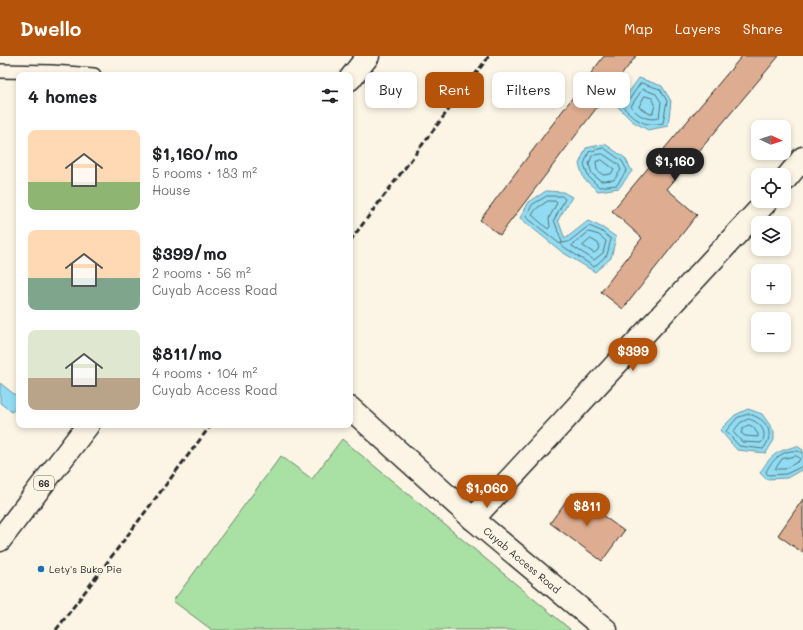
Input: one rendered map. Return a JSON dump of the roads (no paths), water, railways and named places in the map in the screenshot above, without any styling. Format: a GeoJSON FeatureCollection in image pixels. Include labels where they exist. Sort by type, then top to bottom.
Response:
{"type":"FeatureCollection","features":[{"type":"Feature","properties":{"kind":"street"},"geometry":{"type":"LineString","coordinates":[[353,75],[368,56]]}},
{"type":"Feature","properties":{"kind":"street"},"geometry":{"type":"LineString","coordinates":[[791,173],[803,158]]}},
{"type":"Feature","properties":{"kind":"street"},"geometry":{"type":"LineString","coordinates":[[473,519],[761,208]]}},
{"type":"Feature","properties":{"kind":"street","name":"Cuyab Access Road"},"geometry":{"type":"LineString","coordinates":[[353,411],[473,519],[606,630]]}},
{"type":"Feature","properties":{"kind":"street","name":"66"},"geometry":{"type":"LineString","coordinates":[[0,540],[86,428]]}},
{"type":"Feature","properties":{"kind":"lane"},"geometry":{"type":"LineString","coordinates":[[0,71],[24,72]]}},
{"type":"Feature","properties":{"kind":"water"},"geometry":{"type":"Polygon","coordinates":[[[639,78],[662,86],[671,101],[668,126],[648,130],[632,121],[619,108],[630,108],[630,90],[639,78]]]}},
{"type":"Feature","properties":{"kind":"water"},"geometry":{"type":"Polygon","coordinates":[[[605,144],[625,158],[632,171],[619,188],[598,191],[584,179],[579,164],[586,148],[605,144]]]}},
{"type":"Feature","properties":{"kind":"water"},"geometry":{"type":"Polygon","coordinates":[[[546,191],[563,192],[572,197],[558,220],[565,239],[588,221],[603,228],[616,237],[611,258],[595,272],[562,252],[520,218],[529,202],[546,191]]]}},
{"type":"Feature","properties":{"kind":"water"},"geometry":{"type":"Polygon","coordinates":[[[0,383],[16,396],[16,407],[12,412],[0,403],[0,383]]]}},
{"type":"Feature","properties":{"kind":"water"},"geometry":{"type":"Polygon","coordinates":[[[748,409],[762,414],[774,431],[774,440],[766,453],[737,450],[720,430],[735,415],[748,409]]]}},
{"type":"Feature","properties":{"kind":"water"},"geometry":{"type":"Polygon","coordinates":[[[797,446],[803,450],[803,469],[787,478],[766,479],[760,473],[771,457],[775,454],[797,446]]]}},
{"type":"Feature","properties":{"kind":"railway"},"geometry":{"type":"LineString","coordinates":[[353,237],[489,56]]}},
{"type":"Feature","properties":{"kind":"railway"},"geometry":{"type":"LineString","coordinates":[[56,630],[209,428]]}},
{"type":"Feature","properties":{"kind":"place","name":"Lety's Buko Pie"},"geometry":{"type":"Point","coordinates":[41,569]}}]}
